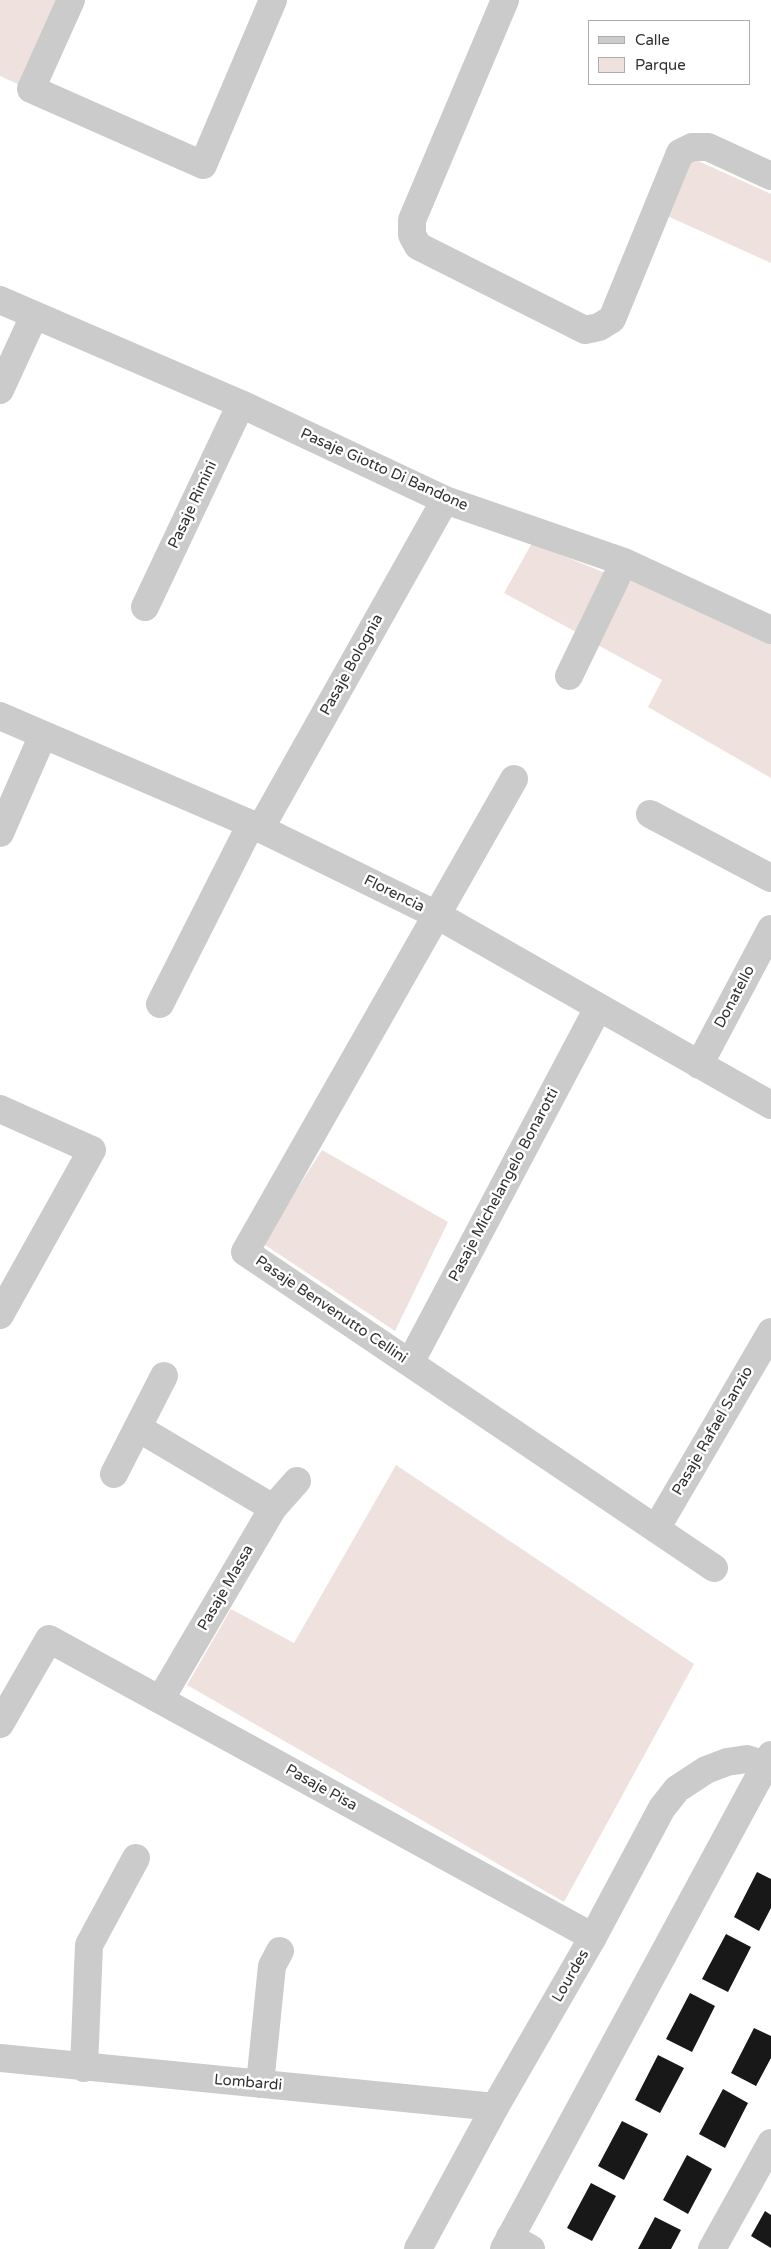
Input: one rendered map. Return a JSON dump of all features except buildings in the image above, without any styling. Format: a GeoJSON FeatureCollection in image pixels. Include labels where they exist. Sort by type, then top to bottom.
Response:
{"type":"FeatureCollection","features":[{"type":"Feature","properties":{"kind":"street"},"geometry":{"type":"LineString","coordinates":[[70,0],[31,89],[203,165],[273,0]]}},
{"type":"Feature","properties":{"kind":"street"},"geometry":{"type":"LineString","coordinates":[[505,0],[412,220],[412,235],[418,246],[585,330],[599,328],[612,318],[680,153],[692,147],[708,147],[771,176]]}},
{"type":"Feature","properties":{"kind":"street","name":"Pasaje Giotto Di Bandone"},"geometry":{"type":"LineString","coordinates":[[0,300],[241,404],[445,500],[624,562],[771,630]]}},
{"type":"Feature","properties":{"kind":"street"},"geometry":{"type":"LineString","coordinates":[[0,390],[34,316]]}},
{"type":"Feature","properties":{"kind":"street","name":"Pasaje Rimini"},"geometry":{"type":"LineString","coordinates":[[145,606],[241,404]]}},
{"type":"Feature","properties":{"kind":"street","name":"Pasaje Bolognia"},"geometry":{"type":"LineString","coordinates":[[160,1004],[256,827],[445,500]]}},
{"type":"Feature","properties":{"kind":"street"},"geometry":{"type":"LineString","coordinates":[[570,676],[624,562]]}},
{"type":"Feature","properties":{"kind":"street","name":"Florencia"},"geometry":{"type":"LineString","coordinates":[[0,716],[256,827],[437,915],[771,1106]]}},
{"type":"Feature","properties":{"kind":"street"},"geometry":{"type":"LineString","coordinates":[[0,833],[43,735]]}},
{"type":"Feature","properties":{"kind":"street"},"geometry":{"type":"LineString","coordinates":[[437,915],[514,779]]}},
{"type":"Feature","properties":{"kind":"street"},"geometry":{"type":"LineString","coordinates":[[650,814],[771,878]]}},
{"type":"Feature","properties":{"kind":"street","name":"Pasaje Benvenutto Cellini"},"geometry":{"type":"LineString","coordinates":[[437,915],[245,1252],[714,1568]]}},
{"type":"Feature","properties":{"kind":"street","name":"Donatello"},"geometry":{"type":"LineString","coordinates":[[699,1065],[771,928]]}},
{"type":"Feature","properties":{"kind":"street","name":"Pasaje Michelangelo Bonarotti"},"geometry":{"type":"LineString","coordinates":[[410,1363],[598,1008]]}},
{"type":"Feature","properties":{"kind":"street"},"geometry":{"type":"LineString","coordinates":[[0,1110],[92,1150],[2,1308]]}},
{"type":"Feature","properties":{"kind":"street","name":"Pasaje Rafael Sanzio"},"geometry":{"type":"LineString","coordinates":[[656,1529],[771,1332]]}},
{"type":"Feature","properties":{"kind":"street"},"geometry":{"type":"LineString","coordinates":[[114,1474],[164,1376]]}},
{"type":"Feature","properties":{"kind":"street"},"geometry":{"type":"LineString","coordinates":[[138,1428],[272,1508]]}},
{"type":"Feature","properties":{"kind":"street","name":"Pasaje Massa"},"geometry":{"type":"LineString","coordinates":[[160,1700],[272,1508],[297,1481]]}},
{"type":"Feature","properties":{"kind":"street","name":"Pasaje Pisa"},"geometry":{"type":"LineString","coordinates":[[0,1724],[49,1639],[593,1937]]}},
{"type":"Feature","properties":{"kind":"street","name":"Lourdes"},"geometry":{"type":"LineString","coordinates":[[418,2249],[495,2107],[593,1937],[662,1808],[677,1789],[698,1774],[727,1762],[747,1759],[769,1763],[515,2245]]}},
{"type":"Feature","properties":{"kind":"street"},"geometry":{"type":"LineString","coordinates":[[84,2068],[89,1945],[136,1858]]}},
{"type":"Feature","properties":{"kind":"street"},"geometry":{"type":"LineString","coordinates":[[260,2084],[272,1966],[280,1951]]}},
{"type":"Feature","properties":{"kind":"street","name":"Lombardi"},"geometry":{"type":"LineString","coordinates":[[0,2058],[84,2068],[495,2107]]}},
{"type":"Feature","properties":{"kind":"street"},"geometry":{"type":"LineString","coordinates":[[712,2249],[767,2158]]}},
{"type":"Feature","properties":{"kind":"green space"},"geometry":{"type":"Polygon","coordinates":[[[0,0],[60,0],[22,86],[0,76],[0,0]]]}},
{"type":"Feature","properties":{"kind":"green space"},"geometry":{"type":"Polygon","coordinates":[[[685,155],[771,194],[771,263],[665,215],[685,155]]]}},
{"type":"Feature","properties":{"kind":"green space"},"geometry":{"type":"Polygon","coordinates":[[[532,543],[608,574],[576,632],[504,593],[532,543]]]}},
{"type":"Feature","properties":{"kind":"green space"},"geometry":{"type":"Polygon","coordinates":[[[631,580],[771,641],[771,778],[648,707],[662,680],[594,643],[631,580]]]}},
{"type":"Feature","properties":{"kind":"green space"},"geometry":{"type":"Polygon","coordinates":[[[322,1150],[448,1222],[395,1331],[262,1243],[322,1150]]]}},
{"type":"Feature","properties":{"kind":"green space"},"geometry":{"type":"Polygon","coordinates":[[[396,1465],[694,1664],[564,1902],[187,1685],[231,1609],[294,1643],[396,1465]]]}}]}
